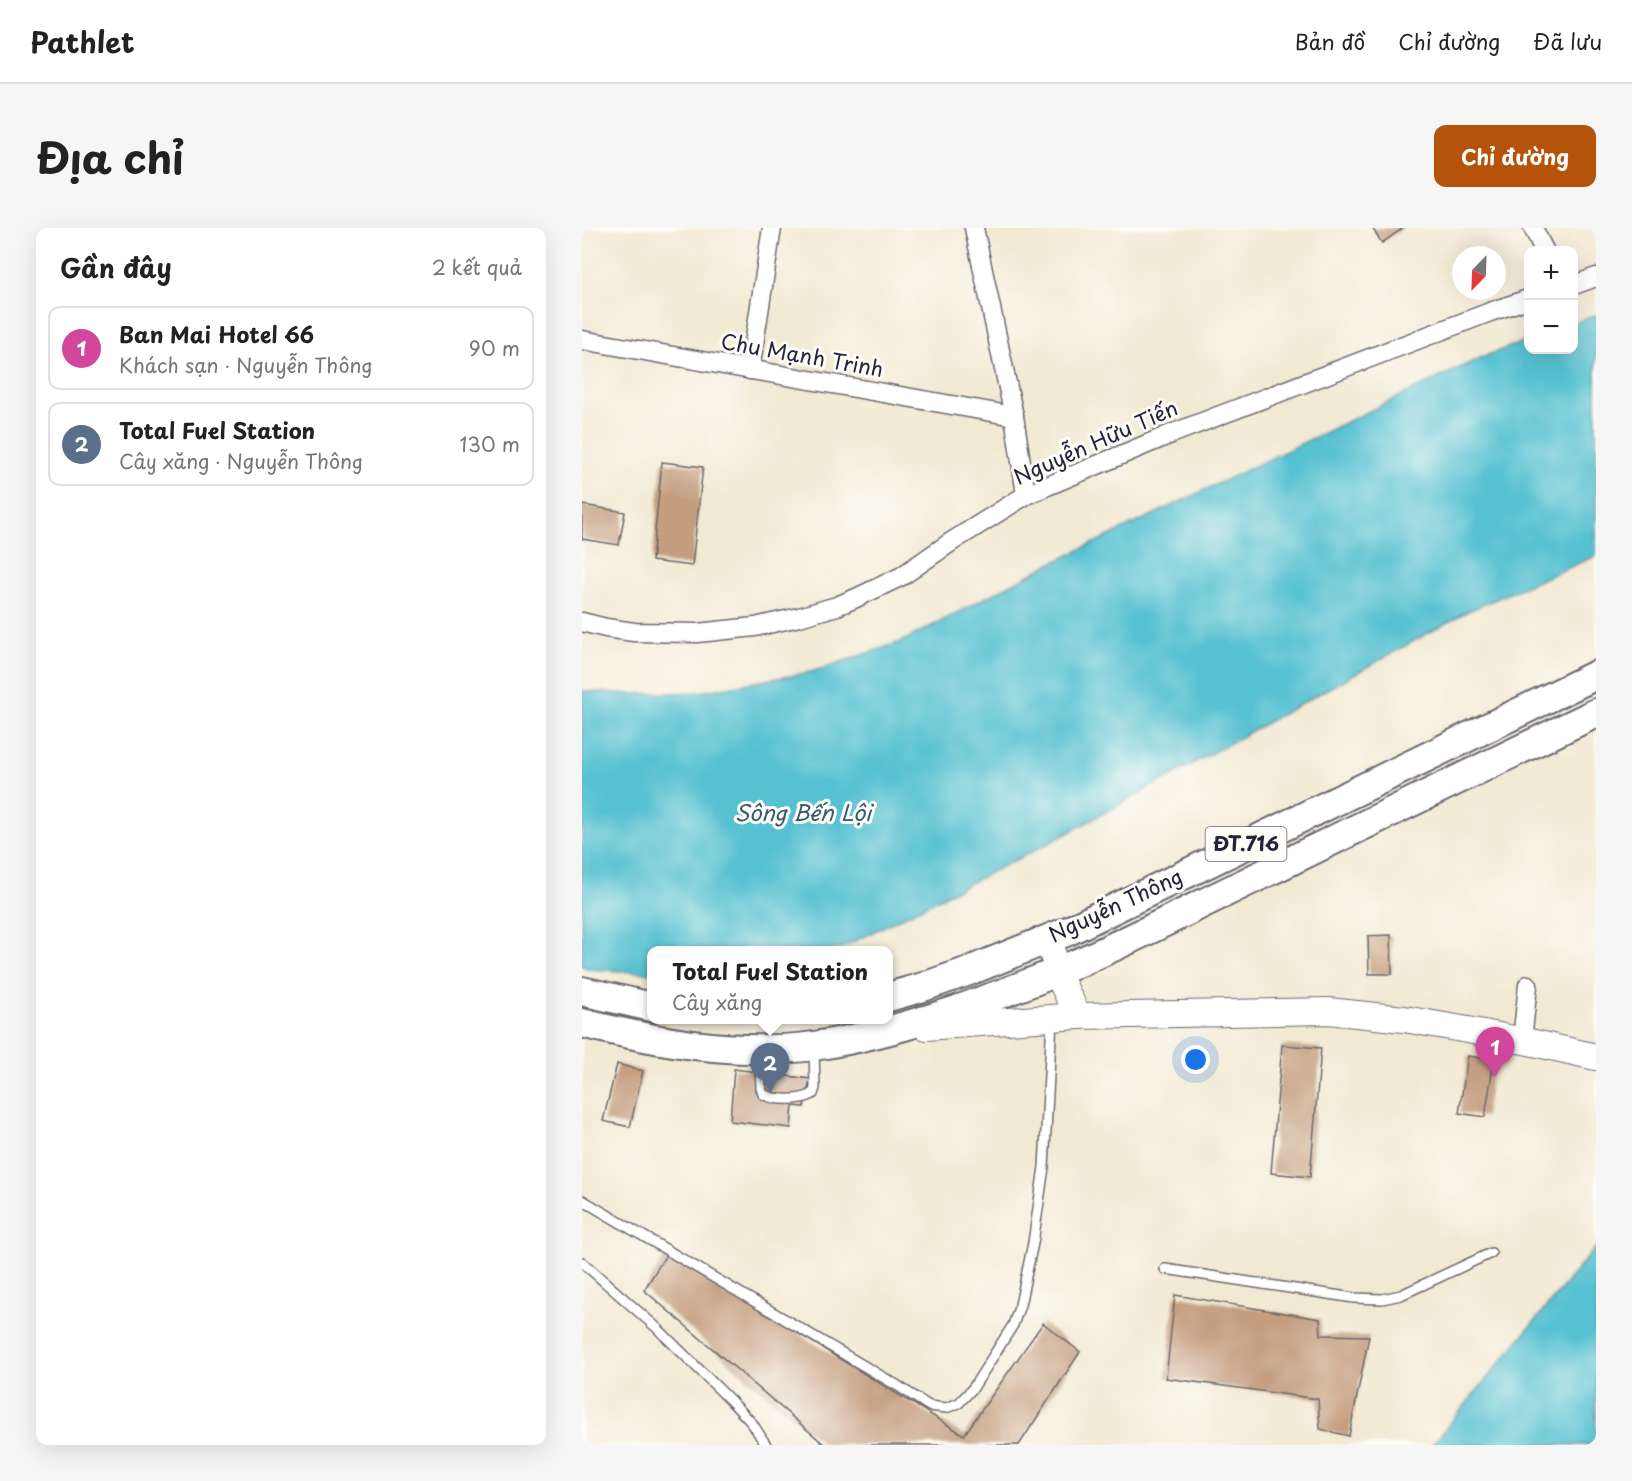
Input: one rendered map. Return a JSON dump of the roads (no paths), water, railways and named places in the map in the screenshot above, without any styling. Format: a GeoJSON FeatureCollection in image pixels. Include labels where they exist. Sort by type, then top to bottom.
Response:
{"type":"FeatureCollection","features":[{"type":"Feature","properties":{"kind":"main road","name":"Nguyễn Thông"},"geometry":{"type":"LineString","coordinates":[[893,996],[969,971],[1068,931],[1596,675]]}},
{"type":"Feature","properties":{"kind":"main road","name":"Nguyễn Thông"},"geometry":{"type":"LineString","coordinates":[[582,1023],[642,1037],[699,1046],[760,1049],[814,1046],[934,1018],[1058,972],[1093,956],[1596,713]]}},
{"type":"Feature","properties":{"kind":"main road"},"geometry":{"type":"LineString","coordinates":[[582,991],[647,1007]]}},
{"type":"Feature","properties":{"kind":"street"},"geometry":{"type":"LineString","coordinates":[[750,370],[772,228]]}},
{"type":"Feature","properties":{"kind":"street"},"geometry":{"type":"LineString","coordinates":[[974,228],[1014,416],[1026,495]]}},
{"type":"Feature","properties":{"kind":"street"},"geometry":{"type":"LineString","coordinates":[[1533,228],[1542,246]]}},
{"type":"Feature","properties":{"kind":"street"},"geometry":{"type":"LineString","coordinates":[[1578,284],[1596,277]]}},
{"type":"Feature","properties":{"kind":"street","name":"Nguyễn Hữu Tiến"},"geometry":{"type":"LineString","coordinates":[[582,622],[634,632],[697,633],[755,627],[799,617],[856,598],[902,576],[1026,495],[1172,434],[1525,300]]}},
{"type":"Feature","properties":{"kind":"street","name":"Chu Mạnh Trinh"},"geometry":{"type":"LineString","coordinates":[[582,340],[1014,416]]}},
{"type":"Feature","properties":{"kind":"street"},"geometry":{"type":"LineString","coordinates":[[1048,939],[1058,972],[1065,1017]]}},
{"type":"Feature","properties":{"kind":"street"},"geometry":{"type":"LineString","coordinates":[[1522,1040],[1528,985]]}},
{"type":"Feature","properties":{"kind":"street","name":"Nguyễn Thông"},"geometry":{"type":"LineString","coordinates":[[890,1030],[1065,1017],[1328,1011],[1404,1019],[1522,1040],[1596,1057]]}},
{"type":"Feature","properties":{"kind":"lane"},"geometry":{"type":"LineString","coordinates":[[582,1200],[929,1406],[946,1408],[959,1403],[973,1388],[1012,1325],[1020,1305],[1033,1243],[1065,1017]]}},
{"type":"Feature","properties":{"kind":"lane"},"geometry":{"type":"LineString","coordinates":[[760,1049],[760,1088],[763,1094],[777,1098],[801,1098],[813,1094],[815,1088],[814,1046]]}},
{"type":"Feature","properties":{"kind":"lane"},"geometry":{"type":"LineString","coordinates":[[1165,1269],[1354,1298],[1382,1299],[1401,1295],[1491,1253]]}},
{"type":"Feature","properties":{"kind":"lane"},"geometry":{"type":"LineString","coordinates":[[582,1262],[657,1328],[730,1400],[752,1423],[766,1445]]}},
{"type":"Feature","properties":{"kind":"water","name":"Sông Bến Lội"},"geometry":{"type":"Polygon","coordinates":[[[1596,315],[1596,556],[1468,611],[1057,839],[845,946],[647,946],[647,973],[590,969],[582,966],[582,691],[633,694],[700,692],[811,672],[901,642],[1048,565],[1480,358],[1524,342],[1524,354],[1578,354],[1578,322],[1596,315]]]}},
{"type":"Feature","properties":{"kind":"water"},"geometry":{"type":"Polygon","coordinates":[[[1596,1247],[1596,1445],[1432,1445],[1596,1247]]]}},
{"type":"Feature","properties":{"kind":"place","name":"Ban Mai Hotel 66"},"geometry":{"type":"Point","coordinates":[1495,1077]}},
{"type":"Feature","properties":{"kind":"place","name":"Total Fuel Station"},"geometry":{"type":"Point","coordinates":[770,1093]}}]}
